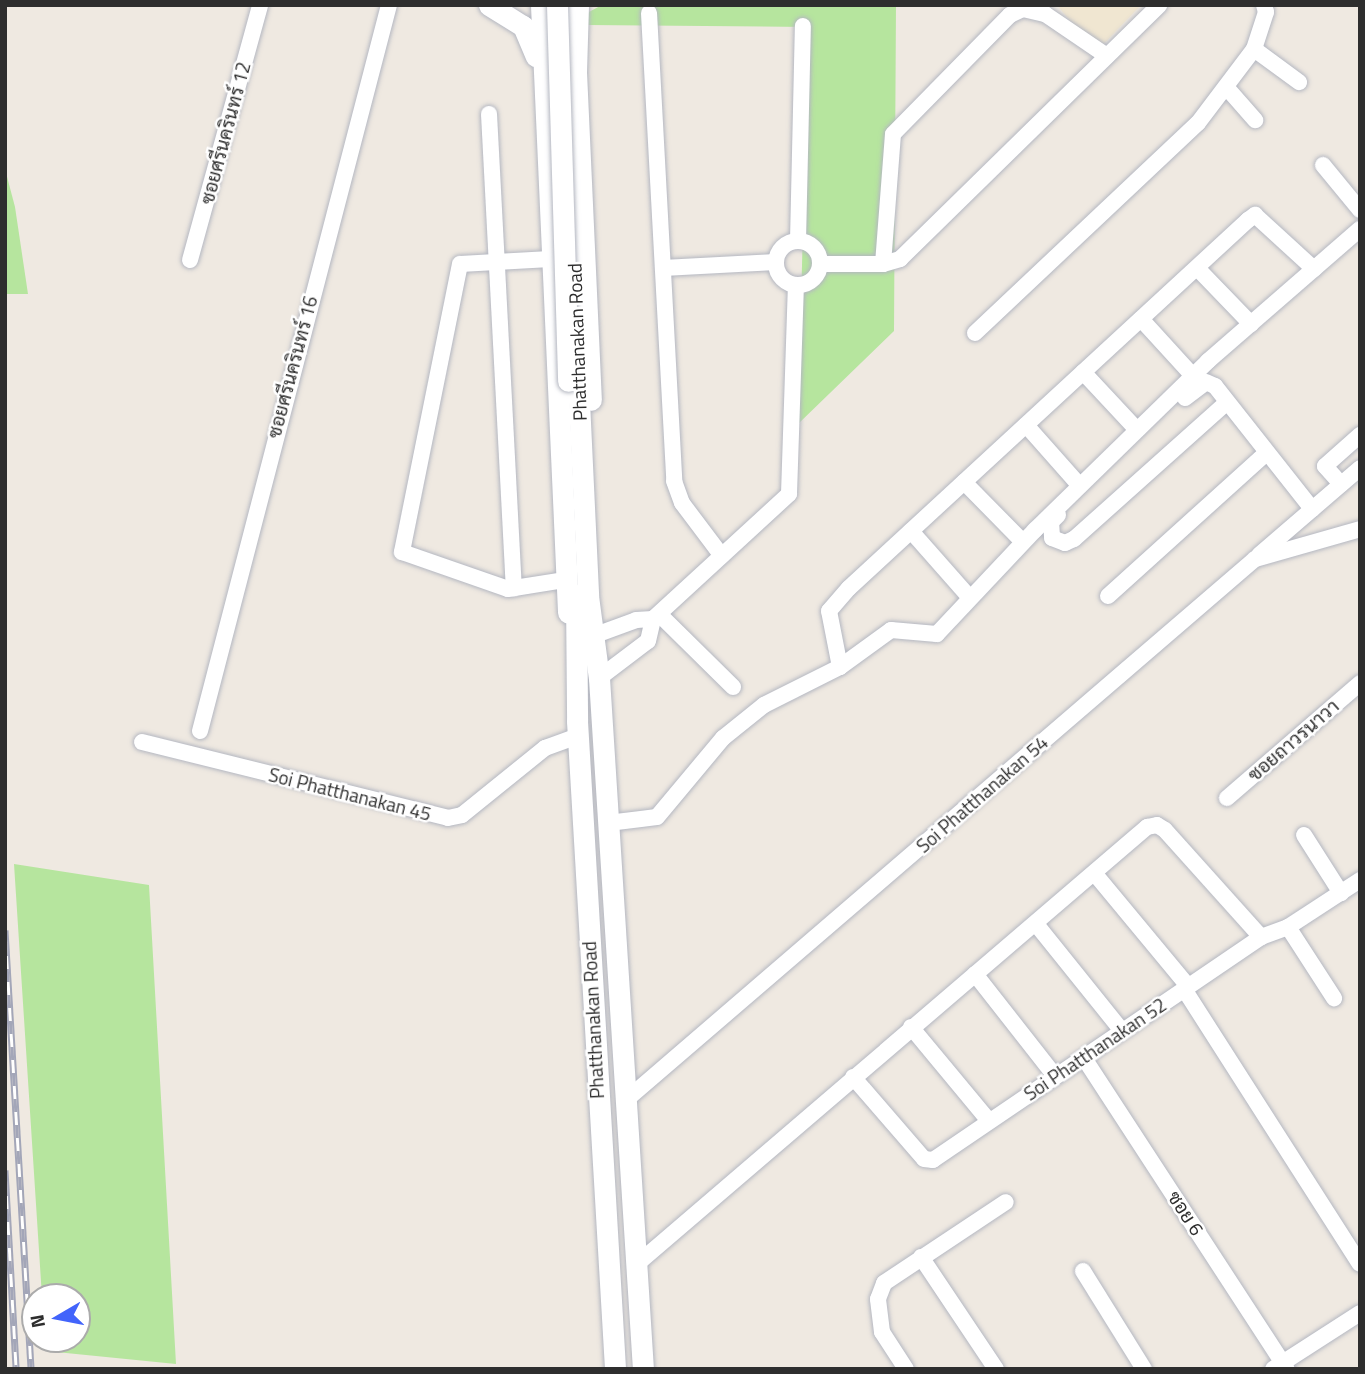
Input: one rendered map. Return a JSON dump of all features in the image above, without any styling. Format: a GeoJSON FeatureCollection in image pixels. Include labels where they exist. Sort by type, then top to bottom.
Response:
{"type":"FeatureCollection","features":[{"type":"Feature","properties":{"kind":"main road"},"geometry":{"type":"LineString","coordinates":[[488,5],[523,26],[541,72]]}},
{"type":"Feature","properties":{"kind":"main road","name":"Phatthanakan Road"},"geometry":{"type":"LineString","coordinates":[[541,5],[541,72],[565,580],[575,670]]}},
{"type":"Feature","properties":{"kind":"main road","name":"Phatthanakan Road"},"geometry":{"type":"LineString","coordinates":[[557,5],[573,380],[587,571],[599,678],[643,1369]]}},
{"type":"Feature","properties":{"kind":"main road"},"geometry":{"type":"LineString","coordinates":[[573,11],[588,5]]}},
{"type":"Feature","properties":{"kind":"main road","name":"Phatthanakan Road"},"geometry":{"type":"LineString","coordinates":[[573,11],[575,670],[615,1369]]}},
{"type":"Feature","properties":{"kind":"main road","name":"Phatthanakan Road"},"geometry":{"type":"LineString","coordinates":[[573,11],[601,634],[599,678]]}},
{"type":"Feature","properties":{"kind":"main road"},"geometry":{"type":"LineString","coordinates":[[546,162],[555,152],[579,157]]}},
{"type":"Feature","properties":{"kind":"street","name":"ซอยศรีนครินทร์ 12"},"geometry":{"type":"LineString","coordinates":[[190,260],[260,5]]}},
{"type":"Feature","properties":{"kind":"street","name":"ซอยศรีนครินทร์ 16"},"geometry":{"type":"LineString","coordinates":[[200,731],[389,5]]}},
{"type":"Feature","properties":{"kind":"street"},"geometry":{"type":"LineString","coordinates":[[820,264],[883,264],[900,259],[1159,5]]}},
{"type":"Feature","properties":{"kind":"street"},"geometry":{"type":"LineString","coordinates":[[975,333],[1198,122],[1227,88],[1254,49],[1266,12],[1264,5]]}},
{"type":"Feature","properties":{"kind":"street"},"geometry":{"type":"LineString","coordinates":[[883,264],[893,134],[1010,15],[1023,9],[1045,13],[1107,56]]}},
{"type":"Feature","properties":{"kind":"street"},"geometry":{"type":"LineString","coordinates":[[649,13],[675,487],[722,556]]}},
{"type":"Feature","properties":{"kind":"street"},"geometry":{"type":"LineString","coordinates":[[797,241],[803,26]]}},
{"type":"Feature","properties":{"kind":"street"},"geometry":{"type":"LineString","coordinates":[[1254,49],[1299,82]]}},
{"type":"Feature","properties":{"kind":"street"},"geometry":{"type":"LineString","coordinates":[[1227,88],[1255,120]]}},
{"type":"Feature","properties":{"kind":"street"},"geometry":{"type":"LineString","coordinates":[[489,114],[514,588]]}},
{"type":"Feature","properties":{"kind":"street"},"geometry":{"type":"LineString","coordinates":[[1323,165],[1360,210]]}},
{"type":"Feature","properties":{"kind":"street"},"geometry":{"type":"LineString","coordinates":[[839,667],[829,611],[911,531],[1255,215],[1314,270]]}},
{"type":"Feature","properties":{"kind":"street"},"geometry":{"type":"LineString","coordinates":[[608,823],[657,817],[723,738],[765,705],[839,667],[891,630],[937,634],[1023,542],[1193,376],[1360,229]]}},
{"type":"Feature","properties":{"kind":"street"},"geometry":{"type":"LineString","coordinates":[[797,241],[814,247],[820,264],[813,280],[796,285],[780,276],[776,262],[781,248],[797,241]]}},
{"type":"Feature","properties":{"kind":"street"},"geometry":{"type":"LineString","coordinates":[[550,259],[460,264],[402,552],[514,588],[565,580]]}},
{"type":"Feature","properties":{"kind":"street"},"geometry":{"type":"LineString","coordinates":[[663,268],[776,262]]}},
{"type":"Feature","properties":{"kind":"street"},"geometry":{"type":"LineString","coordinates":[[1197,268],[1251,324]]}},
{"type":"Feature","properties":{"kind":"street"},"geometry":{"type":"LineString","coordinates":[[599,678],[648,641],[656,617],[789,494],[796,285]]}},
{"type":"Feature","properties":{"kind":"street"},"geometry":{"type":"LineString","coordinates":[[1141,319],[1193,376]]}},
{"type":"Feature","properties":{"kind":"street"},"geometry":{"type":"LineString","coordinates":[[1083,372],[1137,430]]}},
{"type":"Feature","properties":{"kind":"street"},"geometry":{"type":"LineString","coordinates":[[1227,401],[1074,539],[1066,543],[1052,538],[1051,522],[1196,387],[1206,382],[1215,386],[1227,401],[1266,453],[1312,509]]}},
{"type":"Feature","properties":{"kind":"street"},"geometry":{"type":"LineString","coordinates":[[1026,425],[1080,486]]}},
{"type":"Feature","properties":{"kind":"street"},"geometry":{"type":"LineString","coordinates":[[1340,484],[1325,466],[1360,435]]}},
{"type":"Feature","properties":{"kind":"street"},"geometry":{"type":"LineString","coordinates":[[1108,596],[1266,453]]}},
{"type":"Feature","properties":{"kind":"street"},"geometry":{"type":"LineString","coordinates":[[1255,559],[1360,468]]}},
{"type":"Feature","properties":{"kind":"street"},"geometry":{"type":"LineString","coordinates":[[964,482],[1023,542]]}},
{"type":"Feature","properties":{"kind":"street","name":"Soi Phatthanakan 54"},"geometry":{"type":"LineString","coordinates":[[626,1100],[1255,559],[1360,529]]}},
{"type":"Feature","properties":{"kind":"street"},"geometry":{"type":"LineString","coordinates":[[911,531],[970,598]]}},
{"type":"Feature","properties":{"kind":"street"},"geometry":{"type":"LineString","coordinates":[[601,634],[636,620],[656,617]]}},
{"type":"Feature","properties":{"kind":"street"},"geometry":{"type":"LineString","coordinates":[[656,617],[733,687]]}},
{"type":"Feature","properties":{"kind":"street","name":"ซอยถาวรนาวา"},"geometry":{"type":"LineString","coordinates":[[1227,798],[1360,683]]}},
{"type":"Feature","properties":{"kind":"street","name":"Soi Phatthanakan 45"},"geometry":{"type":"LineString","coordinates":[[142,742],[448,818],[462,815],[545,748],[578,736]]}},
{"type":"Feature","properties":{"kind":"street"},"geometry":{"type":"LineString","coordinates":[[637,1264],[911,1027],[1096,874],[1147,827],[1157,825],[1261,937]]}},
{"type":"Feature","properties":{"kind":"street"},"geometry":{"type":"LineString","coordinates":[[1304,835],[1353,889]]}},
{"type":"Feature","properties":{"kind":"street"},"geometry":{"type":"LineString","coordinates":[[1096,874],[1186,988],[1360,1265]]}},
{"type":"Feature","properties":{"kind":"street","name":"Soi Phatthanakan 52"},"geometry":{"type":"LineString","coordinates":[[853,1077],[926,1160],[1084,1058],[1261,937],[1289,927],[1353,889]]}},
{"type":"Feature","properties":{"kind":"street"},"geometry":{"type":"LineString","coordinates":[[1036,924],[1122,1031]]}},
{"type":"Feature","properties":{"kind":"street"},"geometry":{"type":"LineString","coordinates":[[1289,927],[1334,998]]}},
{"type":"Feature","properties":{"kind":"street"},"geometry":{"type":"LineString","coordinates":[[975,974],[1055,1076]]}},
{"type":"Feature","properties":{"kind":"street"},"geometry":{"type":"LineString","coordinates":[[911,1027],[989,1121]]}},
{"type":"Feature","properties":{"kind":"street","name":"ซอย 6"},"geometry":{"type":"LineString","coordinates":[[1084,1058],[1281,1367]]}},
{"type":"Feature","properties":{"kind":"street"},"geometry":{"type":"LineString","coordinates":[[906,1369],[882,1332],[878,1299],[884,1283],[1006,1202]]}},
{"type":"Feature","properties":{"kind":"street"},"geometry":{"type":"LineString","coordinates":[[921,1257],[996,1369]]}},
{"type":"Feature","properties":{"kind":"street"},"geometry":{"type":"LineString","coordinates":[[1083,1271],[1144,1369]]}},
{"type":"Feature","properties":{"kind":"street"},"geometry":{"type":"LineString","coordinates":[[1281,1367],[1360,1313]]}},
{"type":"Feature","properties":{"kind":"shaded area"},"geometry":{"type":"Polygon","coordinates":[[[1057,5],[1141,5],[1096,52],[1057,5]]]}},
{"type":"Feature","properties":{"kind":"green space"},"geometry":{"type":"Polygon","coordinates":[[[602,5],[896,5],[894,331],[798,424],[808,27],[587,25],[587,13],[602,5]]]}},
{"type":"Feature","properties":{"kind":"green space"},"geometry":{"type":"Polygon","coordinates":[[[5,169],[15,207],[28,294],[5,294],[5,169]]]}},
{"type":"Feature","properties":{"kind":"green space"},"geometry":{"type":"Polygon","coordinates":[[[14,864],[149,885],[176,1364],[66,1353],[91,1353],[91,1283],[41,1283],[14,864]]]}},
{"type":"Feature","properties":{"kind":"railway"},"geometry":{"type":"LineString","coordinates":[[5,930],[31,1369]]}},
{"type":"Feature","properties":{"kind":"railway"},"geometry":{"type":"LineString","coordinates":[[5,1170],[16,1369]]}}]}
